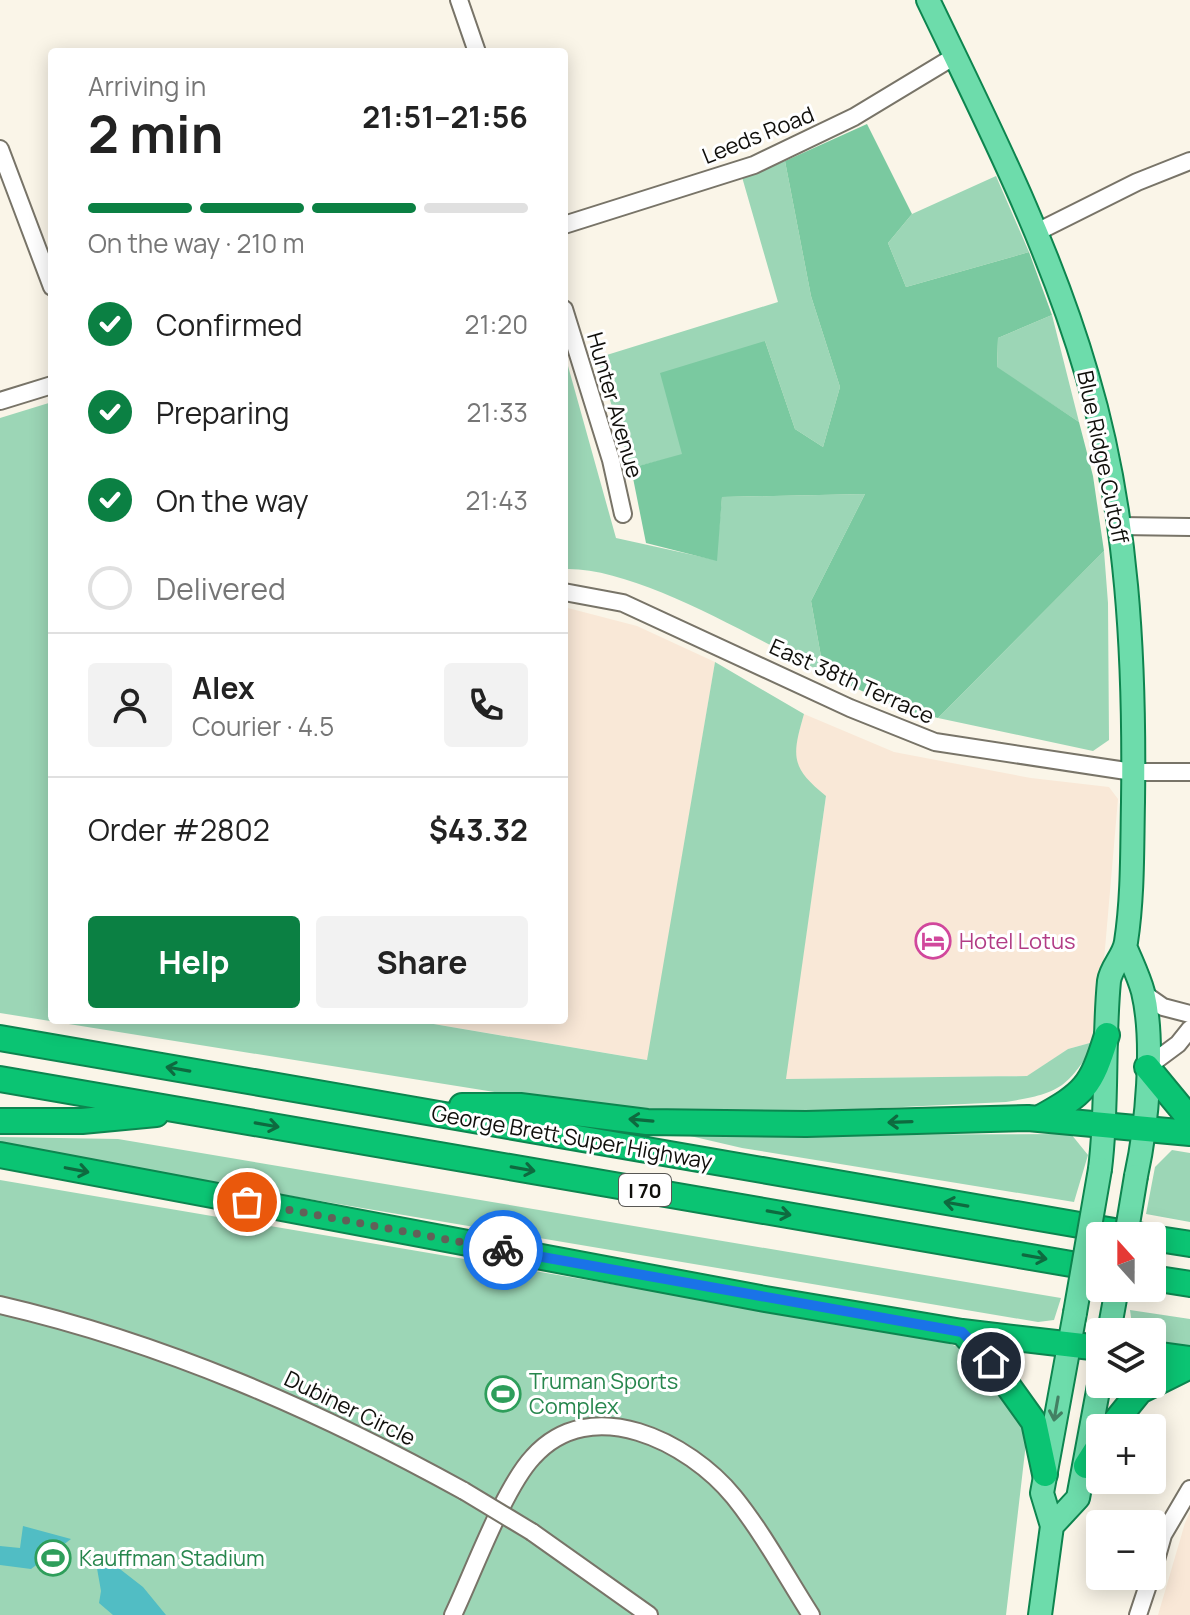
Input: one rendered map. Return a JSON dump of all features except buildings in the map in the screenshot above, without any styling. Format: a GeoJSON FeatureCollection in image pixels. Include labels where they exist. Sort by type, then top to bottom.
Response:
{"type":"FeatureCollection","features":[{"type":"Feature","properties":{"kind":"highway"},"geometry":{"type":"LineString","coordinates":[[1038,1119],[1074,1099],[1094,1078],[1107,1035]]}},
{"type":"Feature","properties":{"kind":"highway","name":"George Brett Super Highway"},"geometry":{"type":"LineString","coordinates":[[0,1038],[1086,1226]]}},
{"type":"Feature","properties":{"kind":"highway"},"geometry":{"type":"LineString","coordinates":[[1147,1067],[1190,1119]]}},
{"type":"Feature","properties":{"kind":"highway","name":"George Brett Super Highway"},"geometry":{"type":"LineString","coordinates":[[0,1079],[1086,1267]]}},
{"type":"Feature","properties":{"kind":"highway"},"geometry":{"type":"LineString","coordinates":[[393,1106],[520,1106],[647,1122],[806,1124],[1038,1119],[1105,1128],[1190,1133]]}},
{"type":"Feature","properties":{"kind":"highway"},"geometry":{"type":"LineString","coordinates":[[0,1121],[82,1121],[190,1111]]}},
{"type":"Feature","properties":{"kind":"highway"},"geometry":{"type":"LineString","coordinates":[[0,1155],[765,1299],[962,1332],[1086,1346]]}},
{"type":"Feature","properties":{"kind":"highway"},"geometry":{"type":"LineString","coordinates":[[1166,1240],[1190,1244]]}},
{"type":"Feature","properties":{"kind":"highway"},"geometry":{"type":"LineString","coordinates":[[1166,1280],[1190,1284]]}},
{"type":"Feature","properties":{"kind":"highway"},"geometry":{"type":"LineString","coordinates":[[962,1332],[991,1362],[1034,1422],[1045,1474]]}},
{"type":"Feature","properties":{"kind":"highway"},"geometry":{"type":"LineString","coordinates":[[1166,1356],[1190,1359]]}},
{"type":"Feature","properties":{"kind":"highway"},"geometry":{"type":"LineString","coordinates":[[1121,1414],[1140,1391],[1190,1366]]}},
{"type":"Feature","properties":{"kind":"main road","name":"Blue Ridge Cutoff"},"geometry":{"type":"LineString","coordinates":[[928,0],[1037,232],[1088,376],[1120,526],[1131,677],[1133,772],[1125,946],[1143,993],[1147,1067],[1146,1130],[1128,1222]]}},
{"type":"Feature","properties":{"kind":"main road","name":"Blue Ridge Cutoff"},"geometry":{"type":"LineString","coordinates":[[1040,1615],[1052,1526],[1042,1493],[1100,1169],[1105,1128],[1109,976],[1125,946]]}},
{"type":"Feature","properties":{"kind":"main road"},"geometry":{"type":"LineString","coordinates":[[1052,1526],[1078,1498],[1086,1466]]}},
{"type":"Feature","properties":{"kind":"street"},"geometry":{"type":"LineString","coordinates":[[459,0],[476,48]]}},
{"type":"Feature","properties":{"kind":"street","name":"Leeds Road"},"geometry":{"type":"LineString","coordinates":[[568,224],[754,165],[854,117],[955,56]]}},
{"type":"Feature","properties":{"kind":"street"},"geometry":{"type":"LineString","coordinates":[[0,149],[48,276]]}},
{"type":"Feature","properties":{"kind":"street"},"geometry":{"type":"LineString","coordinates":[[1037,232],[1137,182],[1190,161]]}},
{"type":"Feature","properties":{"kind":"street","name":"Hunter Avenue"},"geometry":{"type":"LineString","coordinates":[[568,322],[611,460],[623,514]]}},
{"type":"Feature","properties":{"kind":"street"},"geometry":{"type":"LineString","coordinates":[[0,401],[48,386]]}},
{"type":"Feature","properties":{"kind":"street"},"geometry":{"type":"LineString","coordinates":[[1120,526],[1190,527]]}},
{"type":"Feature","properties":{"kind":"street","name":"East 38th Terrace"},"geometry":{"type":"LineString","coordinates":[[568,593],[623,603],[850,708],[935,742],[1133,772],[1190,772]]}},
{"type":"Feature","properties":{"kind":"street"},"geometry":{"type":"LineString","coordinates":[[1143,993],[1163,1007],[1190,1014]]}},
{"type":"Feature","properties":{"kind":"street"},"geometry":{"type":"LineString","coordinates":[[1147,1067],[1178,1044],[1190,1029]]}},
{"type":"Feature","properties":{"kind":"street","name":"Dubiner Circle"},"geometry":{"type":"LineString","coordinates":[[0,1305],[148,1349],[262,1390],[383,1446],[532,1532],[649,1615]]}},
{"type":"Feature","properties":{"kind":"street"},"geometry":{"type":"LineString","coordinates":[[453,1615],[520,1472],[531,1459],[564,1434],[592,1425],[607,1425],[651,1437],[686,1456],[722,1485],[744,1511],[811,1615]]}},
{"type":"Feature","properties":{"kind":"street"},"geometry":{"type":"LineString","coordinates":[[1166,1530],[1190,1489]]}},
{"type":"Feature","properties":{"kind":"street"},"geometry":{"type":"LineString","coordinates":[[1138,1615],[1147,1590]]}},
{"type":"Feature","properties":{"kind":"shaded area"},"geometry":{"type":"Polygon","coordinates":[[[568,608],[637,626],[715,662],[648,1060],[434,1024],[568,1024],[568,608]]]}},
{"type":"Feature","properties":{"kind":"shaded area"},"geometry":{"type":"Polygon","coordinates":[[[804,714],[894,752],[1031,778],[1109,787],[1118,799],[1097,1041],[1068,1049],[1028,1076],[785,1079],[826,797],[804,779],[793,753],[804,714]]]}},
{"type":"Feature","properties":{"kind":"shaded area"},"geometry":{"type":"Polygon","coordinates":[[[1190,1512],[1190,1615],[1158,1615],[1166,1590],[1190,1512]]]}},
{"type":"Feature","properties":{"kind":"green space"},"geometry":{"type":"Polygon","coordinates":[[[867,124],[912,214],[888,243],[906,287],[1029,252],[1052,315],[998,338],[997,367],[1079,422],[1093,476],[1104,551],[938,718],[900,709],[824,673],[811,601],[865,494],[722,497],[717,561],[646,543],[631,468],[682,454],[660,373],[765,341],[795,429],[823,447],[840,387],[811,296],[785,161],[867,124]]]}},
{"type":"Feature","properties":{"kind":"green space"},"geometry":{"type":"Polygon","coordinates":[[[785,161],[811,296],[840,387],[823,447],[795,429],[765,341],[682,455],[631,468],[597,358],[778,302],[742,177],[785,161]]]}},
{"type":"Feature","properties":{"kind":"green space"},"geometry":{"type":"Polygon","coordinates":[[[996,176],[1029,252],[906,287],[888,243],[912,214],[996,176]]]}},
{"type":"Feature","properties":{"kind":"green space"},"geometry":{"type":"Polygon","coordinates":[[[1052,315],[1079,422],[997,368],[998,338],[1052,315]]]}},
{"type":"Feature","properties":{"kind":"green space"},"geometry":{"type":"Polygon","coordinates":[[[568,366],[616,538],[716,560],[722,497],[865,494],[811,601],[824,673],[660,592],[593,571],[568,569],[568,366]]]}},
{"type":"Feature","properties":{"kind":"green space"},"geometry":{"type":"Polygon","coordinates":[[[48,403],[48,1021],[0,1013],[0,418],[48,403]]]}},
{"type":"Feature","properties":{"kind":"green space"},"geometry":{"type":"Polygon","coordinates":[[[1104,551],[1108,603],[1109,740],[1093,751],[938,718],[1104,551]]]}},
{"type":"Feature","properties":{"kind":"green space"},"geometry":{"type":"Polygon","coordinates":[[[715,662],[804,714],[797,740],[797,760],[806,777],[826,796],[786,1079],[1027,1076],[1068,1049],[1097,1041],[1078,1069],[1061,1086],[1039,1095],[1006,1102],[693,1117],[563,1103],[69,1024],[434,1024],[647,1060],[715,662]]]}},
{"type":"Feature","properties":{"kind":"green space"},"geometry":{"type":"Polygon","coordinates":[[[1071,1134],[1088,1155],[1074,1202],[742,1148],[686,1135],[1071,1134]]]}},
{"type":"Feature","properties":{"kind":"green space"},"geometry":{"type":"Polygon","coordinates":[[[0,1137],[118,1139],[1061,1298],[1054,1320],[1038,1322],[0,1147],[0,1137]]]}},
{"type":"Feature","properties":{"kind":"green space"},"geometry":{"type":"Polygon","coordinates":[[[1172,1150],[1190,1153],[1190,1222],[1146,1214],[1155,1167],[1172,1150]]]}},
{"type":"Feature","properties":{"kind":"green space","name":"Truman Sports Complex"},"geometry":{"type":"Polygon","coordinates":[[[0,1180],[939,1340],[969,1351],[1017,1412],[1026,1443],[1006,1615],[0,1615],[0,1180]]]}},
{"type":"Feature","properties":{"kind":"green space"},"geometry":{"type":"Polygon","coordinates":[[[1130,1310],[1190,1319],[1190,1348],[1166,1344],[1166,1318],[1131,1318],[1130,1310]]]}},
{"type":"Feature","properties":{"kind":"water"},"geometry":{"type":"Polygon","coordinates":[[[23,1526],[71,1539],[31,1569],[0,1565],[0,1546],[20,1548],[23,1526]]]}},
{"type":"Feature","properties":{"kind":"water"},"geometry":{"type":"Polygon","coordinates":[[[98,1552],[143,1587],[166,1615],[113,1615],[99,1603],[101,1591],[95,1557],[98,1552]]]}},
{"type":"Feature","properties":{"kind":"way so far"},"geometry":{"type":"LineString","coordinates":[[247,1202],[503,1250]]}},
{"type":"Feature","properties":{"kind":"place","name":"Hotel Lotus"},"geometry":{"type":"Point","coordinates":[933,941]}},
{"type":"Feature","properties":{"kind":"place","name":"Truman Sports Complex"},"geometry":{"type":"Point","coordinates":[503,1394]}},
{"type":"Feature","properties":{"kind":"place","name":"Kauffman Stadium"},"geometry":{"type":"Point","coordinates":[53,1558]}},
{"type":"Feature","properties":{"kind":"route"},"geometry":{"type":"LineString","coordinates":[[503,1250],[962,1332],[991,1362]]}}]}
